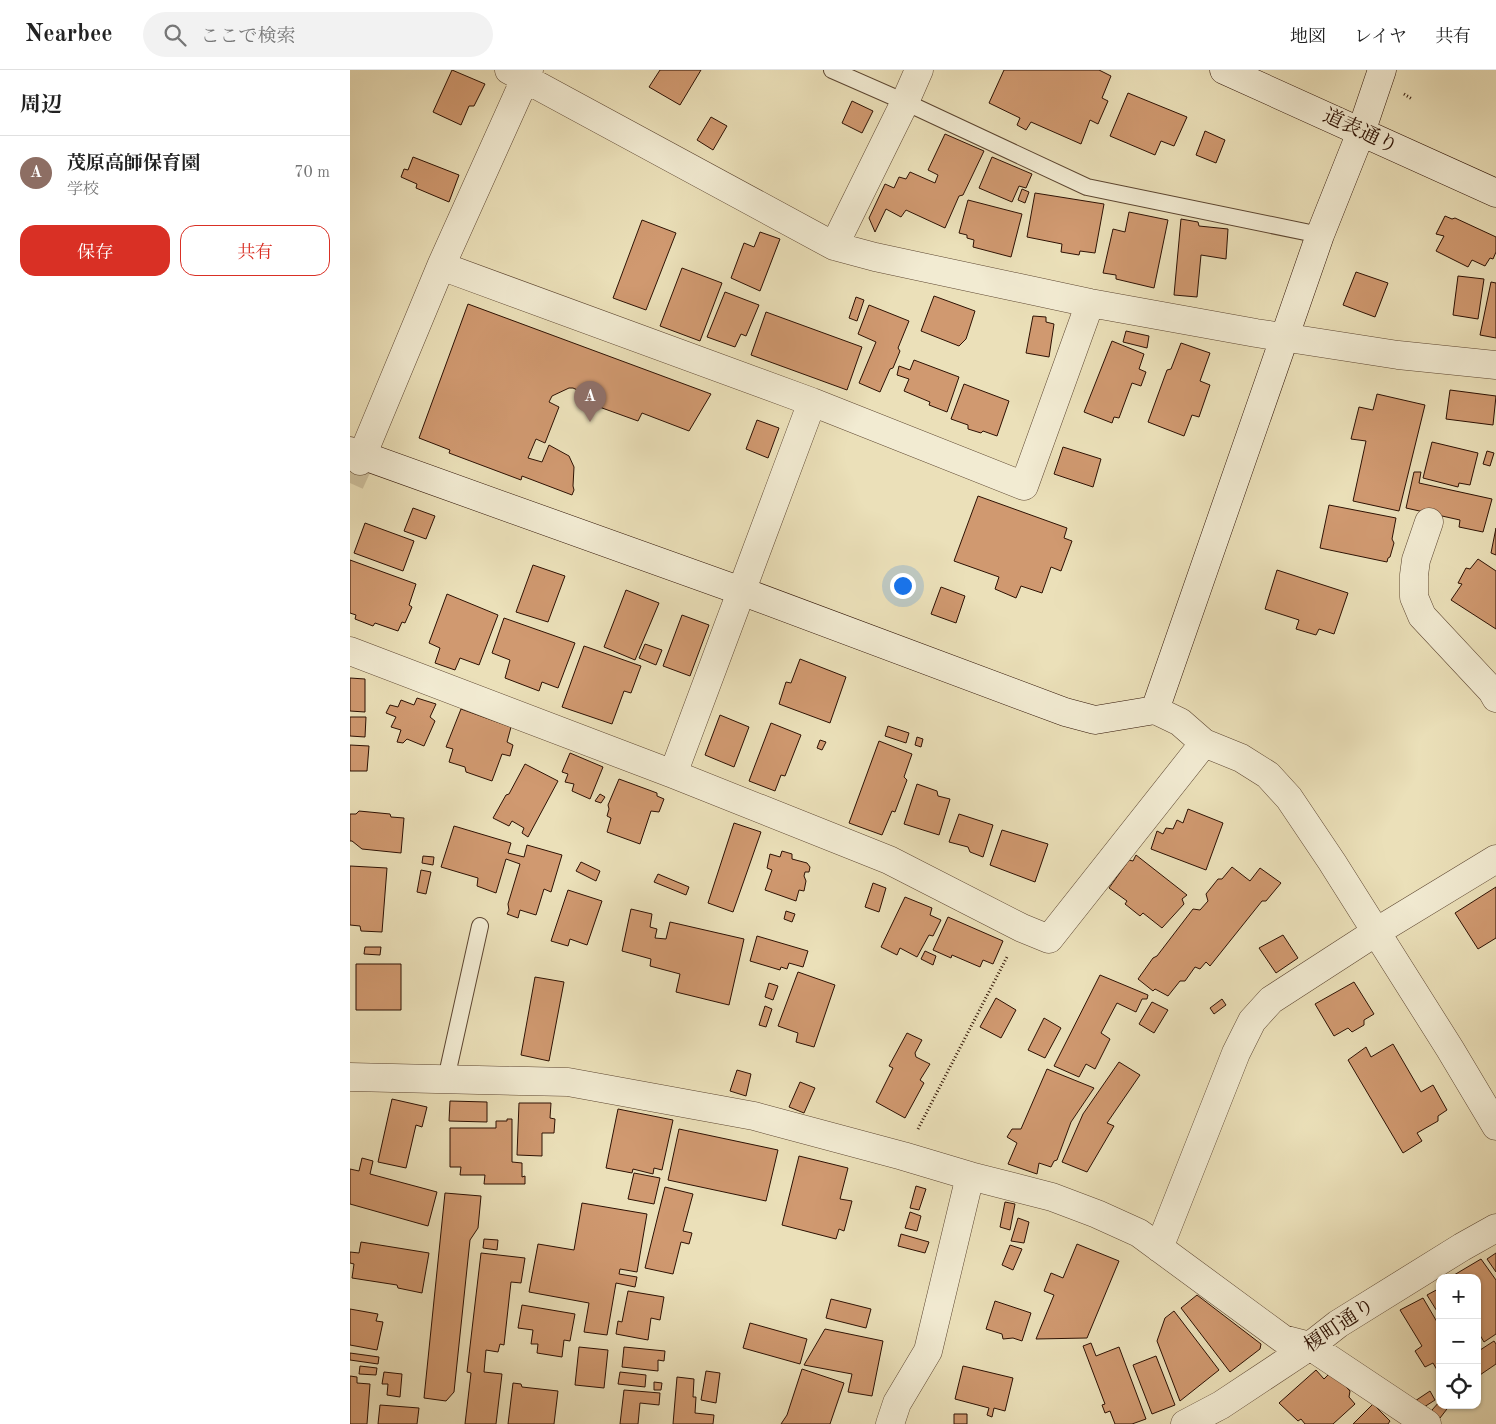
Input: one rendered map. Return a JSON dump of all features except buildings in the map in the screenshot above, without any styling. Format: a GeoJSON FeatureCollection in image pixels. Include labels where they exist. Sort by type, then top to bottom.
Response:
{"type":"FeatureCollection","features":[{"type":"Feature","properties":{"kind":"street"},"geometry":{"type":"LineString","coordinates":[[834,246],[919,70]]}},
{"type":"Feature","properties":{"kind":"street","name":"道表通り"},"geometry":{"type":"LineString","coordinates":[[1224,70],[1496,193]]}},
{"type":"Feature","properties":{"kind":"street"},"geometry":{"type":"LineString","coordinates":[[1155,710],[1320,235],[1361,132],[1382,70]]}},
{"type":"Feature","properties":{"kind":"street"},"geometry":{"type":"LineString","coordinates":[[1496,365],[1398,355],[1284,338],[1090,303],[875,257],[834,246],[521,73],[441,266],[357,456],[740,591],[1065,712],[1095,720],[1155,710],[1180,722],[1204,744],[1241,758],[1268,775],[1289,798],[1332,862],[1450,1049],[1496,1126]]}},
{"type":"Feature","properties":{"kind":"street"},"geometry":{"type":"LineString","coordinates":[[441,266],[812,402],[1024,486],[1090,303]]}},
{"type":"Feature","properties":{"kind":"street"},"geometry":{"type":"LineString","coordinates":[[673,774],[812,402]]}},
{"type":"Feature","properties":{"kind":"street"},"geometry":{"type":"LineString","coordinates":[[1429,522],[1416,560],[1414,597],[1422,616],[1492,691],[1496,698]]}},
{"type":"Feature","properties":{"kind":"street"},"geometry":{"type":"LineString","coordinates":[[350,651],[673,774],[889,860],[1049,940],[1204,744]]}},
{"type":"Feature","properties":{"kind":"street"},"geometry":{"type":"LineString","coordinates":[[1159,1248],[1236,1053],[1252,1021],[1271,1000],[1376,932],[1496,859]]}},
{"type":"Feature","properties":{"kind":"street"},"geometry":{"type":"LineString","coordinates":[[350,1077],[568,1082],[754,1116],[1052,1197],[1139,1233],[1283,1339],[1310,1346],[1427,1424]]}},
{"type":"Feature","properties":{"kind":"street"},"geometry":{"type":"LineString","coordinates":[[890,1424],[897,1402],[928,1351],[970,1176]]}},
{"type":"Feature","properties":{"kind":"street","name":"榎町通り"},"geometry":{"type":"LineString","coordinates":[[1185,1424],[1221,1405],[1310,1346],[1338,1324],[1496,1228]]}},
{"type":"Feature","properties":{"kind":"lane"},"geometry":{"type":"LineString","coordinates":[[832,70],[1087,187],[1320,235]]}},
{"type":"Feature","properties":{"kind":"lane"},"geometry":{"type":"LineString","coordinates":[[446,1079],[480,926]]}},
{"type":"Feature","properties":{"kind":"path"},"geometry":{"type":"LineString","coordinates":[[903,1156],[1022,928]]}},
{"type":"Feature","properties":{"kind":"tunnel"},"geometry":{"type":"LineString","coordinates":[[350,483],[360,461]]}},
{"type":"Feature","properties":{"kind":"place","name":"茂原高師保育園"},"geometry":{"type":"Point","coordinates":[590,422]}}]}
